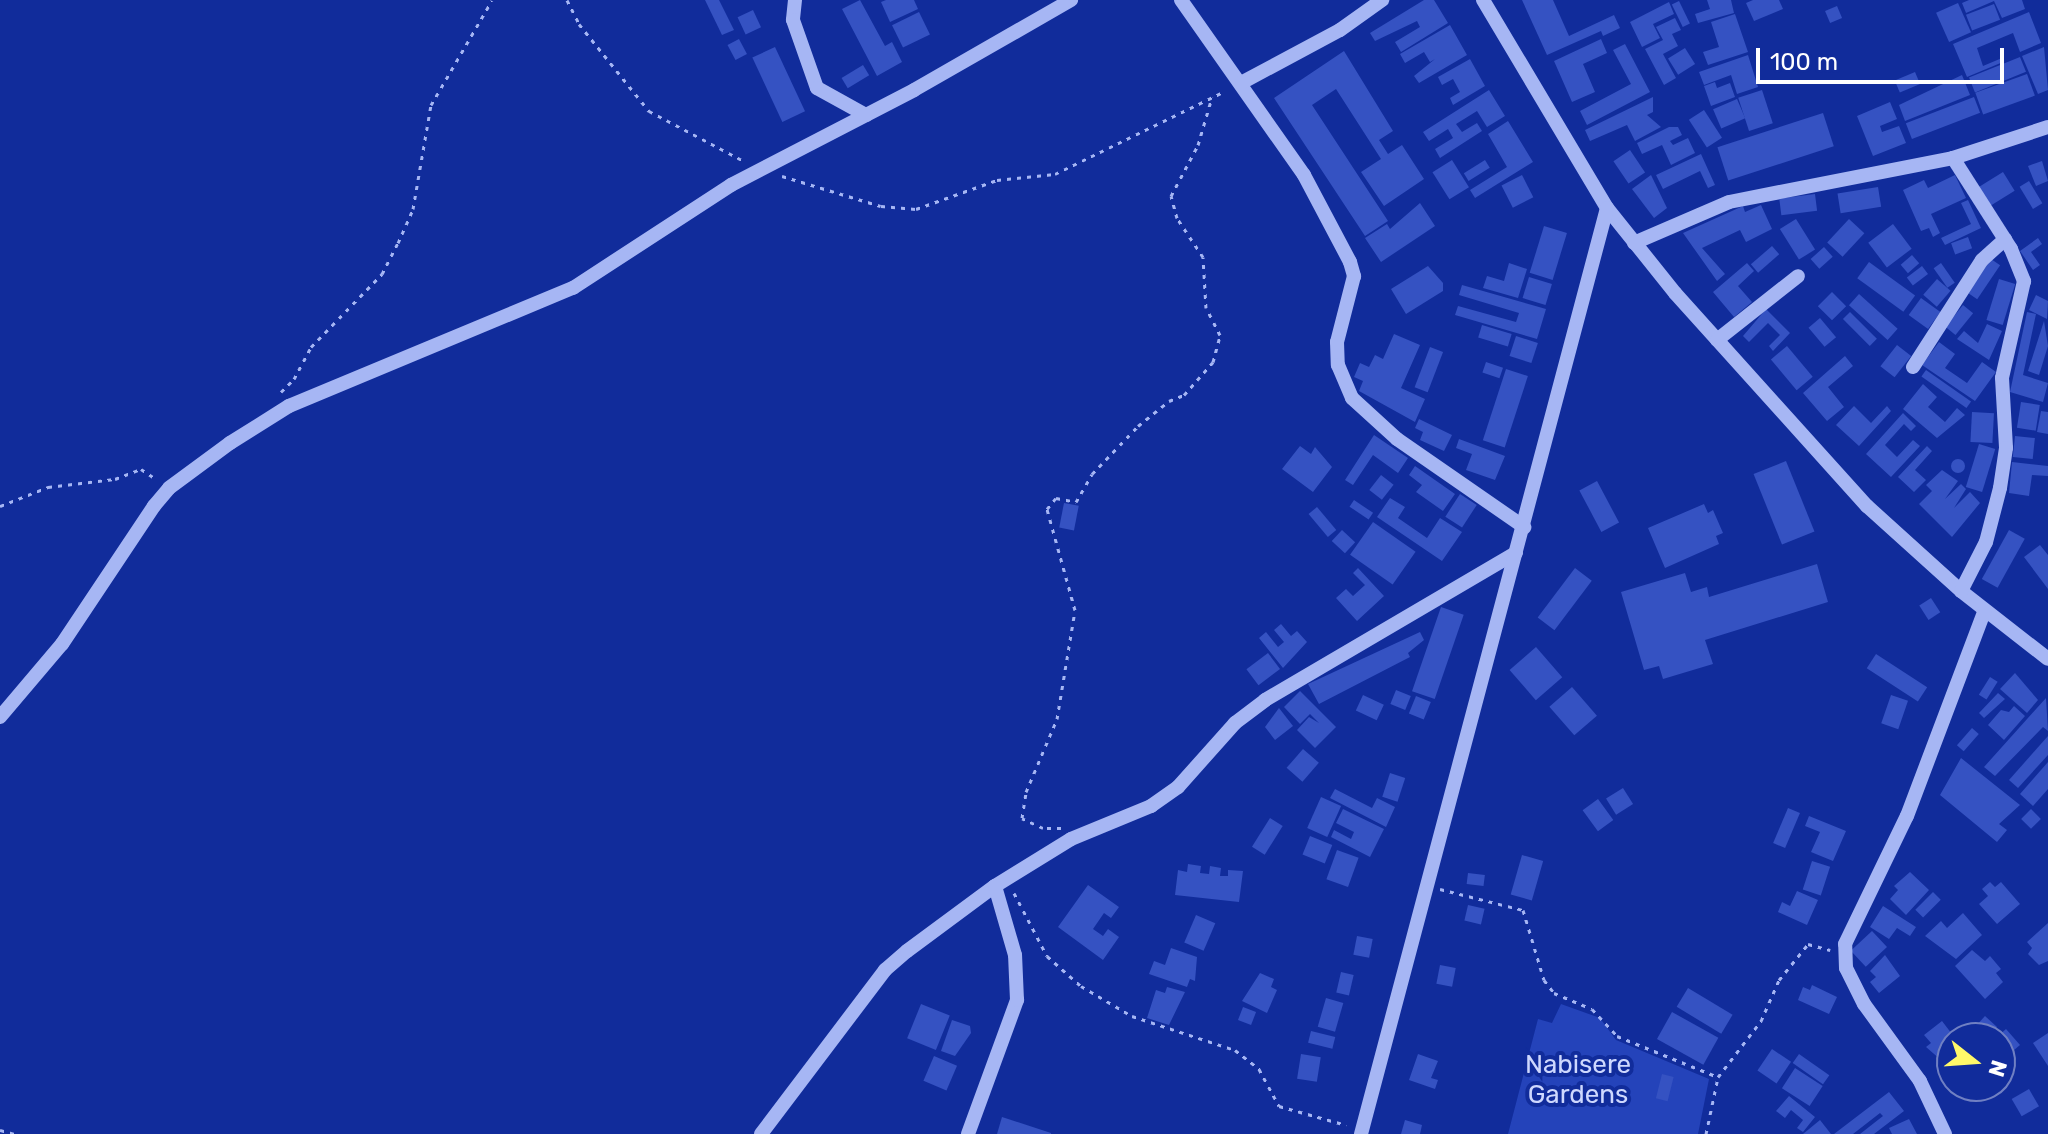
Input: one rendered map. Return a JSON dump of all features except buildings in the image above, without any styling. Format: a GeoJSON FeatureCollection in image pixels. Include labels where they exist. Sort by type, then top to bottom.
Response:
{"type":"FeatureCollection","features":[{"type":"Feature","properties":{"kind":"street"},"geometry":{"type":"LineString","coordinates":[[795,0],[793,20],[817,88],[866,115]]}},
{"type":"Feature","properties":{"kind":"street"},"geometry":{"type":"LineString","coordinates":[[0,717],[43,670],[169,488],[289,406],[573,288],[760,170],[866,115],[1071,0]]}},
{"type":"Feature","properties":{"kind":"street"},"geometry":{"type":"LineString","coordinates":[[1181,0],[1304,175],[1350,262],[1354,276],[1337,342],[1338,365],[1352,398],[1397,439],[1524,527]]}},
{"type":"Feature","properties":{"kind":"street"},"geometry":{"type":"LineString","coordinates":[[1241,83],[1340,30],[1382,0]]}},
{"type":"Feature","properties":{"kind":"street"},"geometry":{"type":"LineString","coordinates":[[1483,0],[1607,208],[1717,340],[1867,506],[1961,591],[2048,659]]}},
{"type":"Feature","properties":{"kind":"street"},"geometry":{"type":"LineString","coordinates":[[1634,243],[1729,202],[1953,158],[2048,127]]}},
{"type":"Feature","properties":{"kind":"street"},"geometry":{"type":"LineString","coordinates":[[1953,158],[2005,239],[2024,281],[2002,378],[2006,448],[1994,518],[1961,591]]}},
{"type":"Feature","properties":{"kind":"street"},"geometry":{"type":"LineString","coordinates":[[1362,1132],[1425,885],[1524,527],[1607,208]]}},
{"type":"Feature","properties":{"kind":"street"},"geometry":{"type":"LineString","coordinates":[[1913,367],[1982,260],[2005,239]]}},
{"type":"Feature","properties":{"kind":"street"},"geometry":{"type":"LineString","coordinates":[[1717,340],[1798,276]]}},
{"type":"Feature","properties":{"kind":"street"},"geometry":{"type":"LineString","coordinates":[[761,1134],[885,970],[1001,882],[1071,839],[1151,806],[1178,787],[1235,723],[1265,700],[1516,553]]}},
{"type":"Feature","properties":{"kind":"street"},"geometry":{"type":"LineString","coordinates":[[1945,1134],[1920,1081],[1864,1004],[1846,968],[1845,944],[1907,816],[1985,610]]}},
{"type":"Feature","properties":{"kind":"street"},"geometry":{"type":"LineString","coordinates":[[968,1134],[1017,1000],[1015,955],[1001,882]]}},
{"type":"Feature","properties":{"kind":"path"},"geometry":{"type":"LineString","coordinates":[[274,398],[294,379],[311,347],[382,274],[413,209],[431,105],[492,0]]}},
{"type":"Feature","properties":{"kind":"path"},"geometry":{"type":"LineString","coordinates":[[567,0],[579,24],[649,111],[760,170],[881,206],[916,209],[997,180],[1055,174],[1241,83]]}},
{"type":"Feature","properties":{"kind":"path"},"geometry":{"type":"LineString","coordinates":[[1071,839],[1061,828],[1043,828],[1022,818],[1026,792],[1057,719],[1075,610],[1047,509],[1056,498],[1076,502],[1092,474],[1138,426],[1169,401],[1184,395],[1213,362],[1220,335],[1206,308],[1203,257],[1177,218],[1171,196],[1198,145],[1212,97]]}},
{"type":"Feature","properties":{"kind":"path"},"geometry":{"type":"LineString","coordinates":[[0,506],[48,487],[115,479],[141,469],[169,488]]}},
{"type":"Feature","properties":{"kind":"path"},"geometry":{"type":"LineString","coordinates":[[1001,882],[1047,956],[1081,986],[1132,1016],[1235,1050],[1259,1069],[1279,1106],[1362,1132]]}},
{"type":"Feature","properties":{"kind":"path"},"geometry":{"type":"LineString","coordinates":[[1425,885],[1523,910],[1544,980],[1554,993],[1592,1009],[1617,1036],[1718,1077]]}},
{"type":"Feature","properties":{"kind":"path"},"geometry":{"type":"LineString","coordinates":[[1706,1134],[1718,1077],[1761,1021],[1779,980],[1808,944],[1846,954]]}},
{"type":"Feature","properties":{"kind":"path"},"geometry":{"type":"LineString","coordinates":[[0,1130],[15,1134]]}},
{"type":"Feature","properties":{"kind":"green space","name":"Nabisere Gardens"},"geometry":{"type":"Polygon","coordinates":[[[1561,1004],[1600,1018],[1616,1040],[1709,1079],[1698,1134],[1508,1134],[1538,1019],[1552,1023],[1561,1004]]]}}]}
